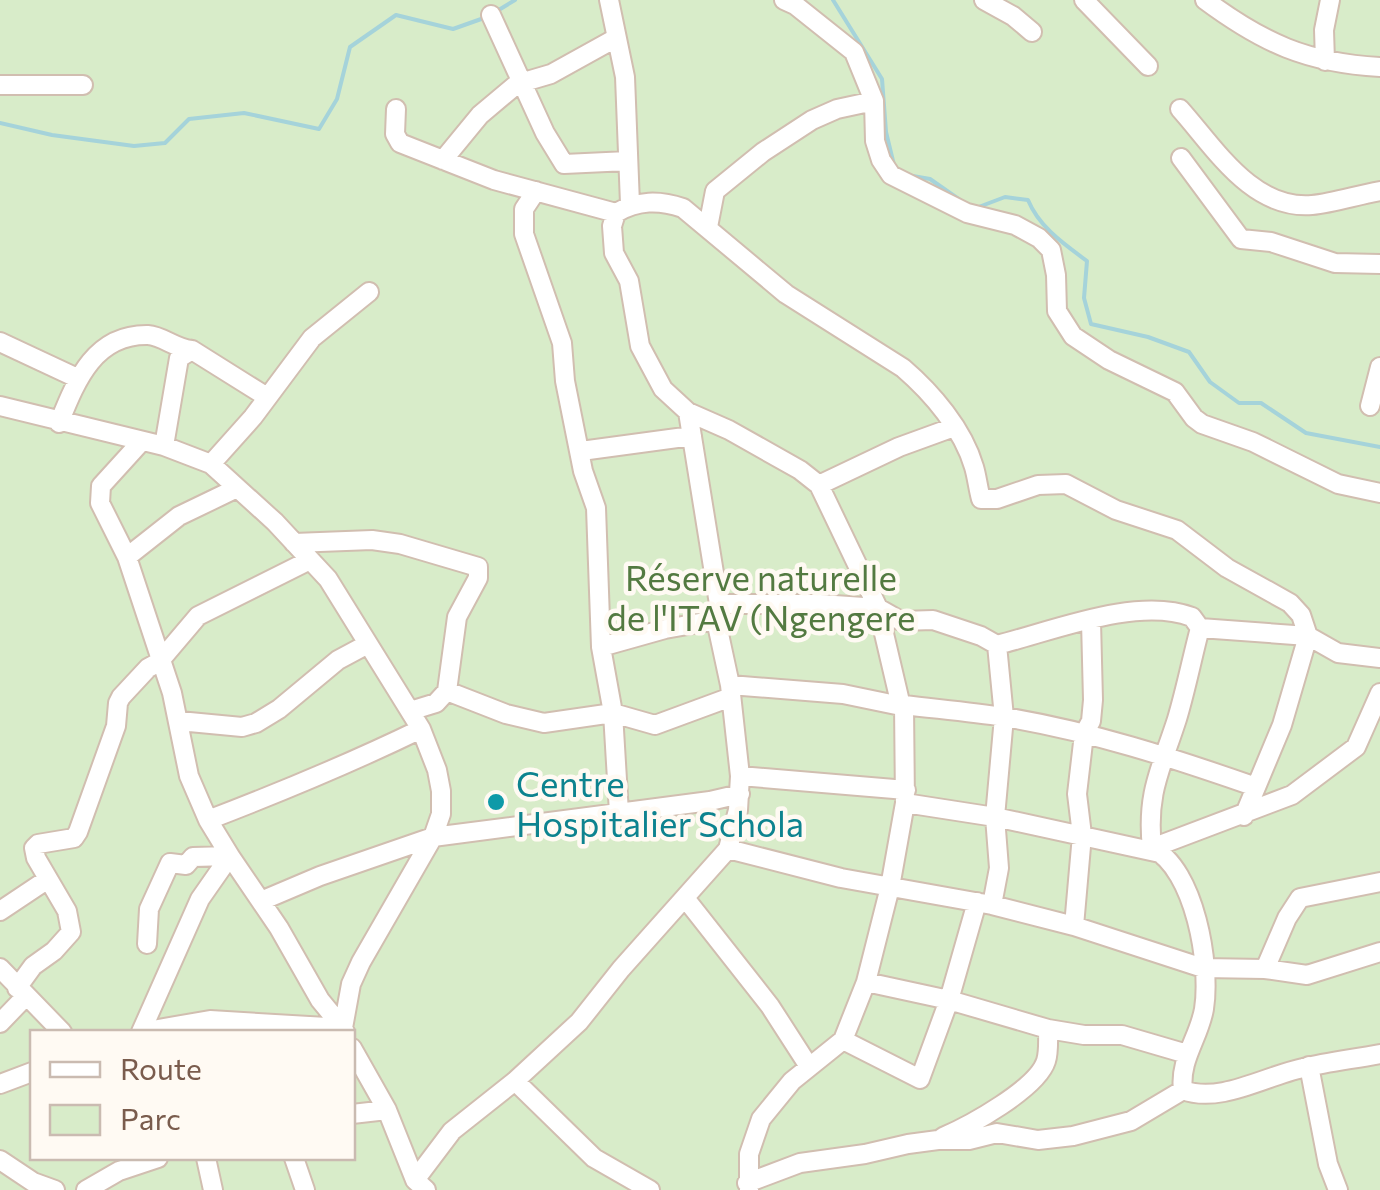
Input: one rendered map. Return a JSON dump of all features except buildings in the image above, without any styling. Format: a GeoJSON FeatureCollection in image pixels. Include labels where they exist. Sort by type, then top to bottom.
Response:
{"type":"FeatureCollection","features":[{"type":"Feature","properties":{"kind":"street"},"geometry":{"type":"LineString","coordinates":[[609,0],[624,77],[628,161],[623,209],[612,226],[614,254],[629,281],[640,346],[664,389],[688,412],[729,430],[819,485],[878,608],[903,706],[906,797],[890,887],[866,982],[843,1040],[808,1066],[761,1119],[749,1154],[748,1186],[800,1163],[938,1140],[969,1140],[997,1133],[1038,1140],[1073,1136],[1131,1121],[1183,1090]]}},
{"type":"Feature","properties":{"kind":"street"},"geometry":{"type":"LineString","coordinates":[[784,0],[795,4],[854,52],[874,102],[875,141],[891,175],[967,213],[1015,225],[1039,238],[1051,250],[1057,312],[1073,336],[1109,360],[1174,392],[1202,424],[1253,442],[1338,484],[1380,492]]}},
{"type":"Feature","properties":{"kind":"street"},"geometry":{"type":"LineString","coordinates":[[984,0],[1032,32]]}},
{"type":"Feature","properties":{"kind":"street"},"geometry":{"type":"LineString","coordinates":[[1084,0],[1148,66]]}},
{"type":"Feature","properties":{"kind":"street"},"geometry":{"type":"LineString","coordinates":[[1205,0],[1273,45],[1325,62],[1380,67]]}},
{"type":"Feature","properties":{"kind":"street"},"geometry":{"type":"LineString","coordinates":[[1325,62],[1324,30],[1330,0]]}},
{"type":"Feature","properties":{"kind":"street"},"geometry":{"type":"LineString","coordinates":[[491,15],[545,133],[564,164],[628,161]]}},
{"type":"Feature","properties":{"kind":"street"},"geometry":{"type":"LineString","coordinates":[[443,160],[496,99],[523,80],[551,74],[616,38]]}},
{"type":"Feature","properties":{"kind":"street"},"geometry":{"type":"LineString","coordinates":[[0,85],[84,85]]}},
{"type":"Feature","properties":{"kind":"street"},"geometry":{"type":"LineString","coordinates":[[708,227],[715,191],[763,152],[812,120],[837,109],[874,102]]}},
{"type":"Feature","properties":{"kind":"street"},"geometry":{"type":"LineString","coordinates":[[396,109],[395,134],[400,143],[494,180],[623,209],[665,202],[683,208],[786,294],[903,368],[930,394],[974,464],[981,499],[998,499],[1038,485],[1066,484],[1116,510],[1177,530],[1227,568],[1290,603],[1301,615],[1308,636],[1282,725],[1244,816]]}},
{"type":"Feature","properties":{"kind":"street"},"geometry":{"type":"LineString","coordinates":[[1180,109],[1246,182],[1276,202],[1312,205],[1380,192]]}},
{"type":"Feature","properties":{"kind":"street"},"geometry":{"type":"LineString","coordinates":[[1181,158],[1241,239],[1272,242],[1335,263],[1380,264]]}},
{"type":"Feature","properties":{"kind":"street"},"geometry":{"type":"LineString","coordinates":[[536,190],[524,209],[524,234],[562,343],[565,381],[583,471],[596,508],[602,647],[614,714],[619,814]]}},
{"type":"Feature","properties":{"kind":"street"},"geometry":{"type":"LineString","coordinates":[[211,464],[312,338],[368,292]]}},
{"type":"Feature","properties":{"kind":"street"},"geometry":{"type":"LineString","coordinates":[[58,423],[77,378],[104,346],[154,335],[178,349],[192,350],[268,397]]}},
{"type":"Feature","properties":{"kind":"street"},"geometry":{"type":"LineString","coordinates":[[0,342],[77,378]]}},
{"type":"Feature","properties":{"kind":"street"},"geometry":{"type":"LineString","coordinates":[[164,446],[179,358],[192,350]]}},
{"type":"Feature","properties":{"kind":"street"},"geometry":{"type":"LineString","coordinates":[[1370,406],[1380,368]]}},
{"type":"Feature","properties":{"kind":"street"},"geometry":{"type":"LineString","coordinates":[[2,405],[58,423],[164,446],[211,464],[275,522],[328,579],[420,729],[437,770],[442,791],[441,814],[433,837],[361,962],[352,984],[344,1030]]}},
{"type":"Feature","properties":{"kind":"street"},"geometry":{"type":"LineString","coordinates":[[420,1185],[452,1131],[515,1081],[579,1022],[728,849],[740,785],[731,691],[688,412]]}},
{"type":"Feature","properties":{"kind":"street"},"geometry":{"type":"LineString","coordinates":[[819,485],[899,447],[954,428]]}},
{"type":"Feature","properties":{"kind":"street"},"geometry":{"type":"LineString","coordinates":[[581,451],[692,436]]}},
{"type":"Feature","properties":{"kind":"street"},"geometry":{"type":"LineString","coordinates":[[142,442],[101,486],[100,503],[127,557],[179,721],[190,776],[208,820],[320,1000],[344,1030]]}},
{"type":"Feature","properties":{"kind":"street"},"geometry":{"type":"LineString","coordinates":[[127,557],[179,516],[235,489]]}},
{"type":"Feature","properties":{"kind":"street"},"geometry":{"type":"LineString","coordinates":[[294,543],[372,540],[478,567],[478,578],[457,617],[448,691],[436,703],[410,711]]}},
{"type":"Feature","properties":{"kind":"street"},"geometry":{"type":"LineString","coordinates":[[0,1024],[34,966],[70,932],[67,911],[34,848],[74,838],[116,726],[118,703],[198,616],[310,560]]}},
{"type":"Feature","properties":{"kind":"street"},"geometry":{"type":"LineString","coordinates":[[602,647],[718,612],[820,604],[878,608],[901,621],[933,620],[981,636],[996,646],[1120,612],[1158,610],[1192,617],[1200,628],[1308,636],[1338,654],[1380,658]]}},
{"type":"Feature","properties":{"kind":"street"},"geometry":{"type":"LineString","coordinates":[[1074,926],[1082,835],[1078,794],[1084,734],[1093,700],[1092,621]]}},
{"type":"Feature","properties":{"kind":"street"},"geometry":{"type":"LineString","coordinates":[[1183,1090],[1186,1054],[1204,1009],[1201,931],[1187,890],[1159,851],[1149,816],[1200,628]]}},
{"type":"Feature","properties":{"kind":"street"},"geometry":{"type":"LineString","coordinates":[[179,721],[242,727],[256,723],[338,660],[366,646]]}},
{"type":"Feature","properties":{"kind":"street"},"geometry":{"type":"LineString","coordinates":[[843,1040],[920,1079],[999,868],[995,817],[1004,717],[996,646]]}},
{"type":"Feature","properties":{"kind":"street"},"geometry":{"type":"LineString","coordinates":[[448,691],[544,724],[614,714],[655,725],[731,691],[843,694],[903,706],[1004,717],[1084,734],[1164,755],[1256,787]]}},
{"type":"Feature","properties":{"kind":"street"},"geometry":{"type":"LineString","coordinates":[[261,901],[433,837],[710,802],[740,785],[906,797],[1159,851],[1292,794],[1356,747],[1380,693]]}},
{"type":"Feature","properties":{"kind":"street"},"geometry":{"type":"LineString","coordinates":[[208,820],[357,761],[420,729]]}},
{"type":"Feature","properties":{"kind":"street"},"geometry":{"type":"LineString","coordinates":[[728,849],[790,867],[984,904],[1074,926],[1203,968],[1265,969],[1308,975],[1380,952]]}},
{"type":"Feature","properties":{"kind":"street"},"geometry":{"type":"LineString","coordinates":[[146,944],[149,909],[170,863],[186,866],[193,857],[230,856]]}},
{"type":"Feature","properties":{"kind":"street"},"geometry":{"type":"LineString","coordinates":[[142,1030],[200,899],[230,856]]}},
{"type":"Feature","properties":{"kind":"street"},"geometry":{"type":"LineString","coordinates":[[0,912],[48,879]]}},
{"type":"Feature","properties":{"kind":"street"},"geometry":{"type":"LineString","coordinates":[[1265,969],[1300,898],[1380,882]]}},
{"type":"Feature","properties":{"kind":"street"},"geometry":{"type":"LineString","coordinates":[[684,898],[770,1006],[808,1066]]}},
{"type":"Feature","properties":{"kind":"street"},"geometry":{"type":"LineString","coordinates":[[0,968],[60,1030]]}},
{"type":"Feature","properties":{"kind":"street"},"geometry":{"type":"LineString","coordinates":[[866,982],[1048,1028],[1084,1035],[1122,1035],[1186,1054]]}},
{"type":"Feature","properties":{"kind":"street"},"geometry":{"type":"LineString","coordinates":[[152,1030],[210,1020],[254,1028],[344,1030]]}},
{"type":"Feature","properties":{"kind":"street"},"geometry":{"type":"LineString","coordinates":[[938,1140],[967,1127],[1035,1079],[1046,1061],[1048,1028]]}},
{"type":"Feature","properties":{"kind":"street"},"geometry":{"type":"LineString","coordinates":[[355,1053],[387,1110],[420,1185]]}},
{"type":"Feature","properties":{"kind":"street"},"geometry":{"type":"LineString","coordinates":[[1183,1090],[1225,1094],[1267,1076],[1380,1054]]}},
{"type":"Feature","properties":{"kind":"street"},"geometry":{"type":"LineString","coordinates":[[1309,1066],[1328,1164],[1338,1190]]}},
{"type":"Feature","properties":{"kind":"street"},"geometry":{"type":"LineString","coordinates":[[0,1084],[30,1073]]}},
{"type":"Feature","properties":{"kind":"street"},"geometry":{"type":"LineString","coordinates":[[515,1081],[594,1158],[650,1190]]}},
{"type":"Feature","properties":{"kind":"street"},"geometry":{"type":"LineString","coordinates":[[355,1114],[387,1110]]}},
{"type":"Feature","properties":{"kind":"street"},"geometry":{"type":"LineString","coordinates":[[0,1160],[32,1182],[52,1190]]}},
{"type":"Feature","properties":{"kind":"street"},"geometry":{"type":"LineString","coordinates":[[86,1190],[119,1171],[152,1160]]}},
{"type":"Feature","properties":{"kind":"street"},"geometry":{"type":"LineString","coordinates":[[206,1160],[213,1190]]}},
{"type":"Feature","properties":{"kind":"street"},"geometry":{"type":"LineString","coordinates":[[295,1160],[305,1190]]}},
{"type":"Feature","properties":{"kind":"green space","name":"Réserve naturelle de l'ITAV (Ngengere"},"geometry":{"type":"Polygon","coordinates":[[[0,0],[1380,0],[1380,1190],[0,1190],[0,0]]]}},
{"type":"Feature","properties":{"kind":"waterway"},"geometry":{"type":"LineString","coordinates":[[497,11],[515,0]]}},
{"type":"Feature","properties":{"kind":"waterway"},"geometry":{"type":"LineString","coordinates":[[833,0],[882,79],[886,132],[894,165]]}},
{"type":"Feature","properties":{"kind":"waterway"},"geometry":{"type":"LineString","coordinates":[[0,123],[52,135],[134,146],[165,143],[189,119],[244,113],[319,129],[337,99],[350,47],[396,15],[453,29],[484,18]]}},
{"type":"Feature","properties":{"kind":"waterway"},"geometry":{"type":"LineString","coordinates":[[907,175],[930,179],[960,200]]}},
{"type":"Feature","properties":{"kind":"waterway"},"geometry":{"type":"LineString","coordinates":[[976,208],[1005,197],[1028,200],[1045,227],[1087,261],[1084,298],[1091,324],[1148,337],[1189,352],[1210,382],[1239,403],[1261,403],[1306,433],[1380,447]]}},
{"type":"Feature","properties":{"kind":"place","name":"Centre Hospitalier Schola"},"geometry":{"type":"Point","coordinates":[496,802]}}]}
